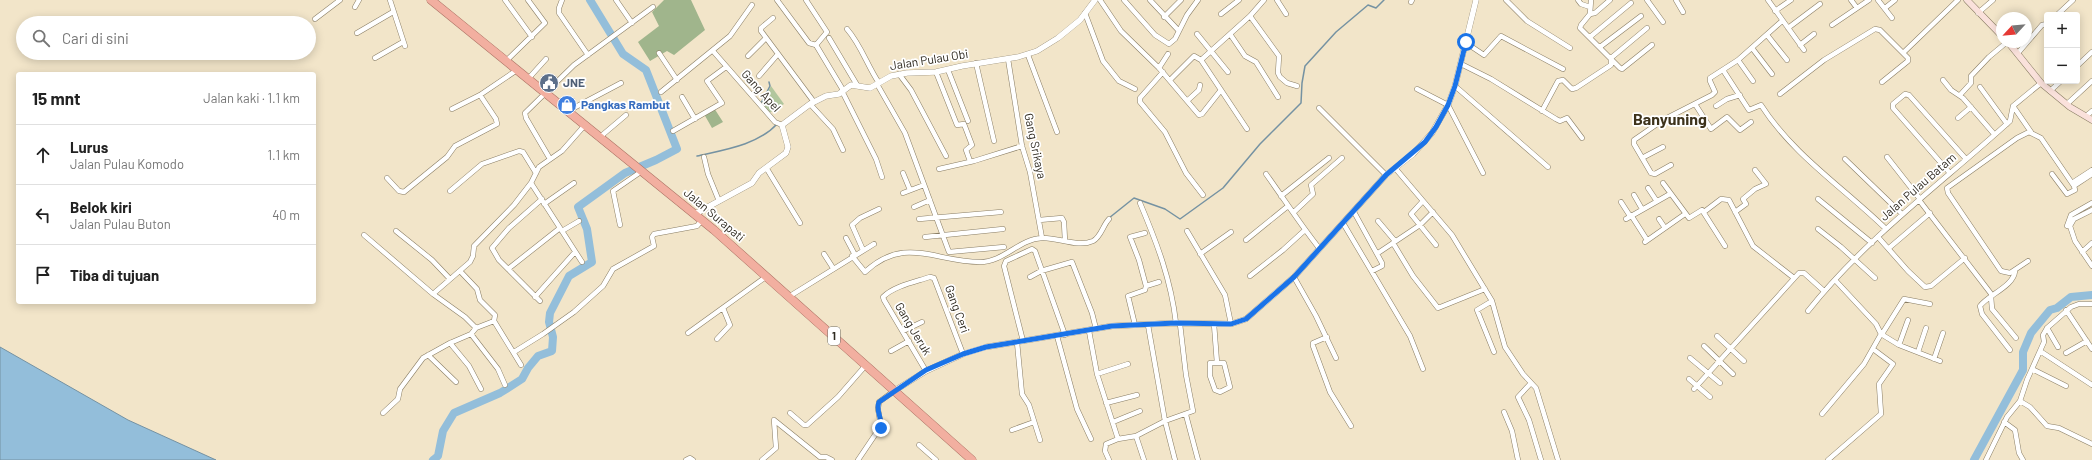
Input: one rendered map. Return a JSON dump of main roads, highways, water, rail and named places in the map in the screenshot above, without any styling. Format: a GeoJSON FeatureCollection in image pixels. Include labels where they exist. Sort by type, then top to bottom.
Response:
{"type":"FeatureCollection","features":[{"type":"Feature","properties":{"kind":"highway","name":"Jalan Surapati"},"geometry":{"type":"LineString","coordinates":[[431,0],[702,220],[790,296],[972,460]]}},
{"type":"Feature","properties":{"kind":"main road"},"geometry":{"type":"LineString","coordinates":[[1967,0],[1996,30]]}},
{"type":"Feature","properties":{"kind":"main road"},"geometry":{"type":"LineString","coordinates":[[2013,48],[2050,91],[2089,118]]}},
{"type":"Feature","properties":{"kind":"water"},"geometry":{"type":"Polygon","coordinates":[[[0,347],[128,420],[216,460],[0,460],[0,347]]]}},
{"type":"Feature","properties":{"kind":"waterway"},"geometry":{"type":"LineString","coordinates":[[433,460],[438,456],[443,431],[454,413],[500,393],[522,379],[528,368],[538,356],[552,351],[553,337],[549,322],[550,313],[569,276],[592,262],[587,229],[578,207],[625,173],[677,149],[646,70],[623,54],[590,0]]}},
{"type":"Feature","properties":{"kind":"waterway"},"geometry":{"type":"LineString","coordinates":[[1109,218],[1134,198],[1165,209],[1180,219],[1223,188],[1260,144],[1301,103],[1305,66],[1336,32],[1368,5],[1376,8],[1384,0]]}},
{"type":"Feature","properties":{"kind":"waterway"},"geometry":{"type":"LineString","coordinates":[[761,103],[770,86],[769,82]]}},
{"type":"Feature","properties":{"kind":"waterway"},"geometry":{"type":"LineString","coordinates":[[697,156],[740,146],[760,137],[777,124]]}},
{"type":"Feature","properties":{"kind":"waterway"},"geometry":{"type":"LineString","coordinates":[[1974,460],[2023,370],[2023,352],[2031,333],[2050,310],[2057,308],[2071,297],[2092,295]]}},
{"type":"Feature","properties":{"kind":"place","name":"JNE"},"geometry":{"type":"Point","coordinates":[549,83]}},
{"type":"Feature","properties":{"kind":"place","name":"Pangkas Rambut"},"geometry":{"type":"Point","coordinates":[567,105]}},
{"type":"Feature","properties":{"kind":"district","name":"Banyuning"},"geometry":{"type":"Point","coordinates":[1670,119]}}]}
